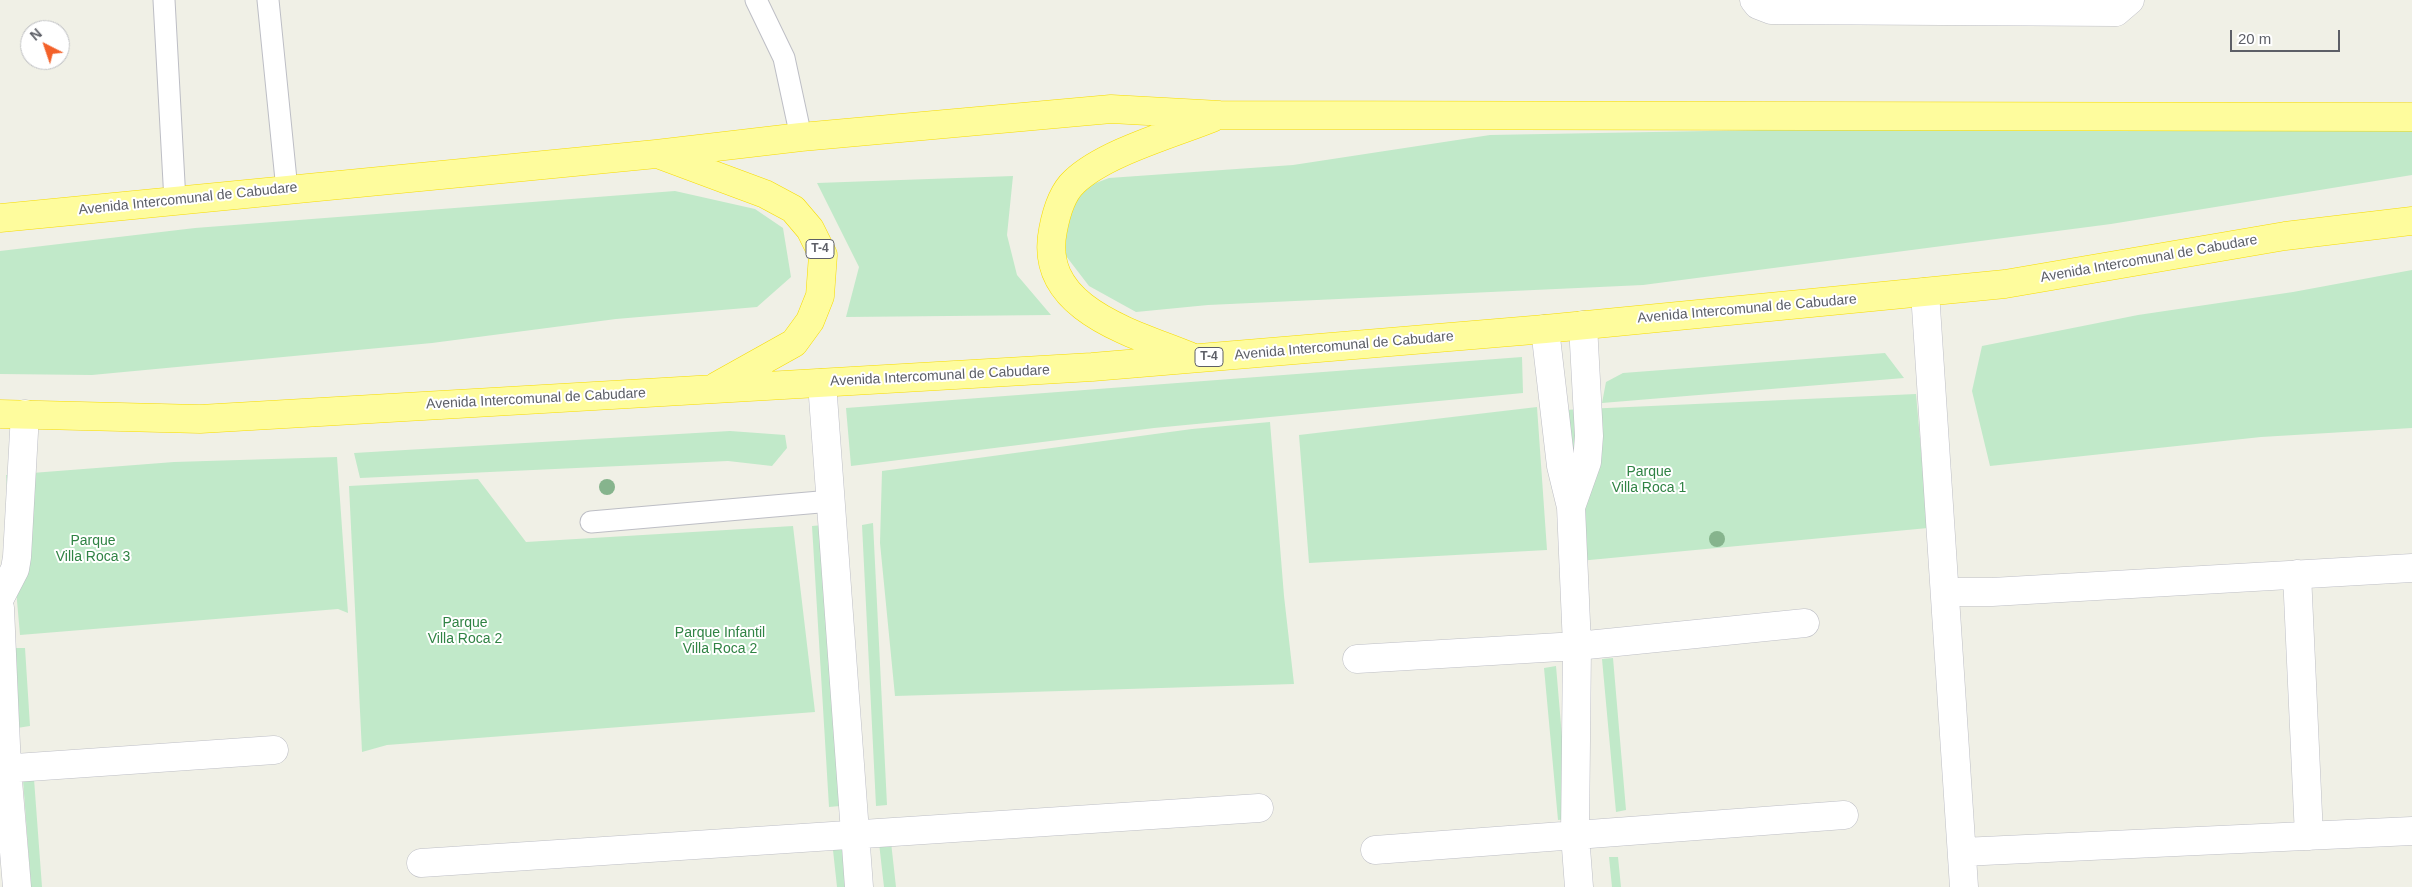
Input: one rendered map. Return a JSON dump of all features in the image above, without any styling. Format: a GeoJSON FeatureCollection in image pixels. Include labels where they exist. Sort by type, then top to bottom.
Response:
{"type":"FeatureCollection","features":[{"type":"Feature","properties":{"kind":"highway","name":"Avenida Intercomunal de Cabudare"},"geometry":{"type":"LineString","coordinates":[[0,218],[656,154],[801,136],[1111,109],[1220,115],[2412,116]]}},
{"type":"Feature","properties":{"kind":"highway","name":"T-4"},"geometry":{"type":"LineString","coordinates":[[1195,358],[1102,321],[1065,290],[1053,269],[1050,246],[1056,210],[1073,183],[1100,164],[1220,115]]}},
{"type":"Feature","properties":{"kind":"highway","name":"T-4"},"geometry":{"type":"LineString","coordinates":[[656,154],[765,194],[793,209],[810,230],[823,256],[820,296],[810,321],[794,344],[712,389]]}},
{"type":"Feature","properties":{"kind":"highway","name":"Avenida Intercomunal de Cabudare"},"geometry":{"type":"LineString","coordinates":[[12,414],[200,419],[1092,367],[1545,329],[2005,284],[2285,236],[2412,221]]}},
{"type":"Feature","properties":{"kind":"street"},"geometry":{"type":"LineString","coordinates":[[1754,0],[1758,5],[1770,10],[2096,12],[2116,12],[2130,0]]}},
{"type":"Feature","properties":{"kind":"street"},"geometry":{"type":"LineString","coordinates":[[1925,292],[1964,887]]}},
{"type":"Feature","properties":{"kind":"street"},"geometry":{"type":"LineString","coordinates":[[1571,507],[1585,471],[1589,436],[1583,325]]}},
{"type":"Feature","properties":{"kind":"street"},"geometry":{"type":"LineString","coordinates":[[1545,329],[1561,466],[1571,507],[1577,646],[1575,835],[1579,887]]}},
{"type":"Feature","properties":{"kind":"street"},"geometry":{"type":"LineString","coordinates":[[822,383],[859,887]]}},
{"type":"Feature","properties":{"kind":"street"},"geometry":{"type":"LineString","coordinates":[[0,598],[15,569],[17,557],[12,414]]}},
{"type":"Feature","properties":{"kind":"street"},"geometry":{"type":"LineString","coordinates":[[1945,592],[2002,592],[2412,568]]}},
{"type":"Feature","properties":{"kind":"street"},"geometry":{"type":"LineString","coordinates":[[2296,574],[2309,836]]}},
{"type":"Feature","properties":{"kind":"street"},"geometry":{"type":"LineString","coordinates":[[0,608],[4,769],[17,887]]}},
{"type":"Feature","properties":{"kind":"street"},"geometry":{"type":"LineString","coordinates":[[1357,659],[1577,646],[1805,623]]}},
{"type":"Feature","properties":{"kind":"street"},"geometry":{"type":"LineString","coordinates":[[4,769],[274,750]]}},
{"type":"Feature","properties":{"kind":"street"},"geometry":{"type":"LineString","coordinates":[[421,863],[1259,808]]}},
{"type":"Feature","properties":{"kind":"street"},"geometry":{"type":"LineString","coordinates":[[1375,850],[1844,815]]}},
{"type":"Feature","properties":{"kind":"street"},"geometry":{"type":"LineString","coordinates":[[1962,852],[2412,831]]}},
{"type":"Feature","properties":{"kind":"lane"},"geometry":{"type":"LineString","coordinates":[[164,0],[175,201]]}},
{"type":"Feature","properties":{"kind":"lane"},"geometry":{"type":"LineString","coordinates":[[268,0],[287,190]]}},
{"type":"Feature","properties":{"kind":"lane"},"geometry":{"type":"LineString","coordinates":[[756,0],[784,58],[801,136]]}},
{"type":"Feature","properties":{"kind":"lane"},"geometry":{"type":"LineString","coordinates":[[591,522],[831,502]]}},
{"type":"Feature","properties":{"kind":"green space"},"geometry":{"type":"Polygon","coordinates":[[[2412,118],[2412,175],[2111,224],[1643,285],[1208,305],[1136,312],[1089,286],[1066,256],[1062,231],[1073,202],[1088,186],[1109,178],[1293,165],[1490,135],[2412,118]]]}},
{"type":"Feature","properties":{"kind":"green space"},"geometry":{"type":"Polygon","coordinates":[[[1013,176],[1007,235],[1017,275],[1051,315],[846,317],[859,267],[817,183],[1013,176]]]}},
{"type":"Feature","properties":{"kind":"green space"},"geometry":{"type":"Polygon","coordinates":[[[675,191],[755,209],[783,228],[791,277],[757,307],[616,319],[432,343],[92,375],[0,374],[0,251],[195,228],[675,191]]]}},
{"type":"Feature","properties":{"kind":"green space"},"geometry":{"type":"Polygon","coordinates":[[[2412,270],[2412,428],[2261,437],[1990,466],[1972,391],[1982,346],[2138,315],[2293,292],[2412,270]]]}},
{"type":"Feature","properties":{"kind":"green space"},"geometry":{"type":"Polygon","coordinates":[[[1885,353],[1904,378],[1602,403],[1606,382],[1623,373],[1885,353]]]}},
{"type":"Feature","properties":{"kind":"green space"},"geometry":{"type":"Polygon","coordinates":[[[1522,357],[1523,393],[1154,428],[851,466],[846,408],[1522,357]]]}},
{"type":"Feature","properties":{"kind":"green space","name":"Parque Villa Roca 1"},"geometry":{"type":"Polygon","coordinates":[[[1916,394],[1928,528],[1579,561],[1563,410],[1916,394]]]}},
{"type":"Feature","properties":{"kind":"green space"},"geometry":{"type":"Polygon","coordinates":[[[1537,407],[1547,550],[1309,563],[1299,435],[1537,407]]]}},
{"type":"Feature","properties":{"kind":"green space"},"geometry":{"type":"Polygon","coordinates":[[[1270,422],[1284,596],[1294,684],[895,696],[880,543],[882,471],[1192,429],[1270,422]]]}},
{"type":"Feature","properties":{"kind":"green space"},"geometry":{"type":"Polygon","coordinates":[[[730,431],[785,435],[787,448],[772,466],[728,461],[360,478],[354,453],[730,431]]]}},
{"type":"Feature","properties":{"kind":"green space","name":"Parque Villa Roca 3"},"geometry":{"type":"Polygon","coordinates":[[[337,457],[348,613],[338,609],[20,635],[6,475],[174,462],[337,457]]]}},
{"type":"Feature","properties":{"kind":"green space","name":"Parque Villa Roca 2"},"geometry":{"type":"Polygon","coordinates":[[[478,479],[526,542],[793,526],[815,712],[387,745],[362,752],[349,486],[478,479]]]}},
{"type":"Feature","properties":{"kind":"green space"},"geometry":{"type":"Polygon","coordinates":[[[873,523],[887,805],[876,806],[862,525],[873,523]]]}},
{"type":"Feature","properties":{"kind":"green space"},"geometry":{"type":"Polygon","coordinates":[[[823,525],[840,806],[829,807],[812,526],[823,525]]]}},
{"type":"Feature","properties":{"kind":"green space"},"geometry":{"type":"Polygon","coordinates":[[[12,648],[25,648],[30,726],[17,728],[12,648]]]}},
{"type":"Feature","properties":{"kind":"green space"},"geometry":{"type":"Polygon","coordinates":[[[1613,658],[1626,810],[1616,812],[1602,659],[1613,658]]]}},
{"type":"Feature","properties":{"kind":"green space"},"geometry":{"type":"Polygon","coordinates":[[[1556,666],[1569,819],[1558,820],[1544,668],[1556,666]]]}},
{"type":"Feature","properties":{"kind":"green space"},"geometry":{"type":"Polygon","coordinates":[[[34,779],[42,887],[31,887],[23,780],[34,779]]]}},
{"type":"Feature","properties":{"kind":"green space"},"geometry":{"type":"Polygon","coordinates":[[[845,840],[850,887],[837,887],[832,841],[845,840]]]}},
{"type":"Feature","properties":{"kind":"green space"},"geometry":{"type":"Polygon","coordinates":[[[891,842],[896,887],[884,887],[879,843],[891,842]]]}},
{"type":"Feature","properties":{"kind":"green space"},"geometry":{"type":"Polygon","coordinates":[[[1609,857],[1618,857],[1621,887],[1612,887],[1609,857]]]}},
{"type":"Feature","properties":{"kind":"park label","name":"Parque Infantil Villa Roca 2"},"geometry":{"type":"Point","coordinates":[720,642]}}]}
